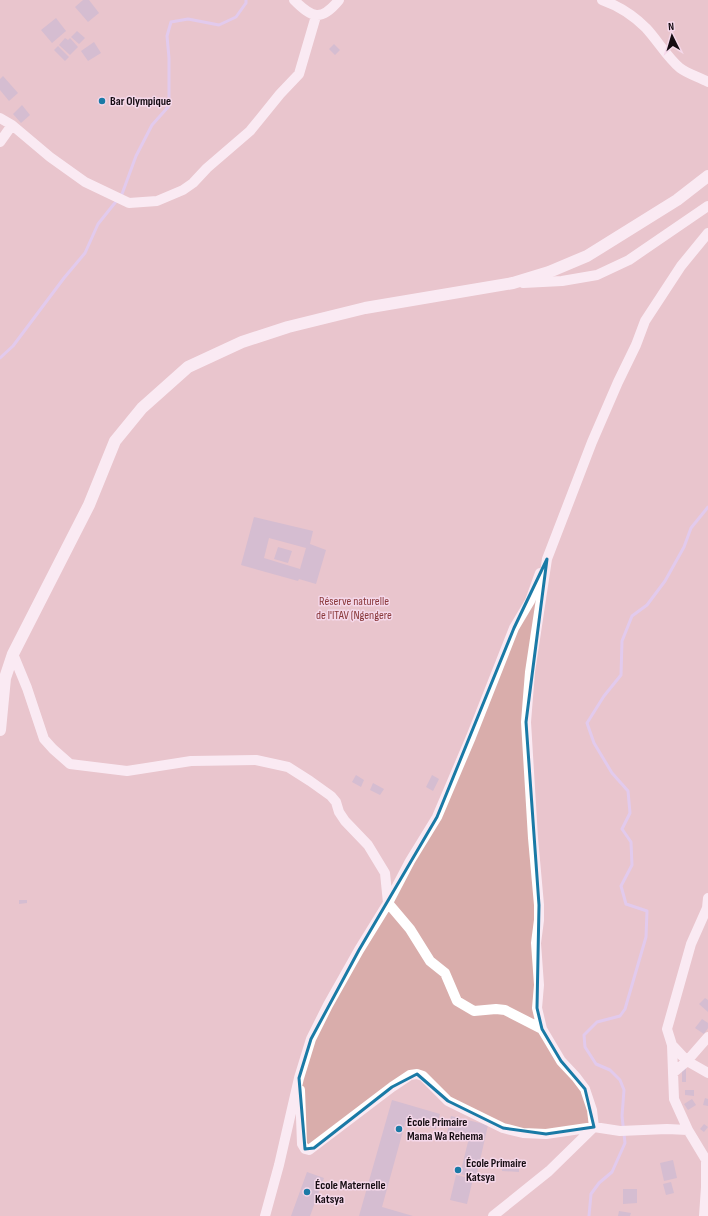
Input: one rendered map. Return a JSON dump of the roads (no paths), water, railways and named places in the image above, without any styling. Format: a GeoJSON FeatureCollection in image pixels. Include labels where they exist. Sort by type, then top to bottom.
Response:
{"type":"FeatureCollection","features":[{"type":"Feature","properties":{"kind":"street"},"geometry":{"type":"LineString","coordinates":[[294,0],[308,13],[316,16],[323,14],[334,6],[339,0]]}},
{"type":"Feature","properties":{"kind":"street"},"geometry":{"type":"LineString","coordinates":[[602,0],[615,5],[633,16],[646,28],[668,56],[681,69],[708,82]]}},
{"type":"Feature","properties":{"kind":"street"},"geometry":{"type":"LineString","coordinates":[[0,118],[12,125],[50,157],[85,182],[129,203],[157,201],[183,190],[193,183],[207,168],[250,131],[280,94],[299,74],[316,16]]}},
{"type":"Feature","properties":{"kind":"street"},"geometry":{"type":"LineString","coordinates":[[0,142],[12,125]]}},
{"type":"Feature","properties":{"kind":"street"},"geometry":{"type":"LineString","coordinates":[[514,283],[549,272],[587,256],[677,200],[708,176]]}},
{"type":"Feature","properties":{"kind":"street"},"geometry":{"type":"LineString","coordinates":[[0,730],[5,678],[13,654],[89,505],[115,441],[142,408],[188,366],[242,342],[288,327],[365,308],[514,283],[562,281],[598,275],[628,260],[708,206]]}},
{"type":"Feature","properties":{"kind":"street"},"geometry":{"type":"LineString","coordinates":[[265,1216],[299,1078],[311,1039],[359,950],[388,903],[410,861],[437,817],[471,737],[514,628],[530,601],[540,572],[547,559],[592,442],[645,322],[681,266],[708,233]]}},
{"type":"Feature","properties":{"kind":"street"},"geometry":{"type":"LineString","coordinates":[[547,559],[530,672],[526,722],[540,920],[536,943],[539,985],[537,1008],[542,1029],[560,1061],[576,1077],[584,1089],[592,1110],[594,1128]]}},
{"type":"Feature","properties":{"kind":"street"},"geometry":{"type":"LineString","coordinates":[[13,654],[27,688],[44,739],[53,750],[70,764],[127,771],[192,761],[256,760],[288,767],[331,796],[336,802],[339,812],[345,821],[368,845],[385,873],[388,903],[410,929],[430,961],[445,973],[457,1001],[474,1011],[496,1009],[505,1010],[542,1029]]}},
{"type":"Feature","properties":{"kind":"street"},"geometry":{"type":"LineString","coordinates":[[704,1216],[707,1161],[688,1130],[674,1099],[672,1045],[667,1029],[691,944],[708,905]]}},
{"type":"Feature","properties":{"kind":"street"},"geometry":{"type":"LineString","coordinates":[[673,1073],[687,1061],[708,1037]]}},
{"type":"Feature","properties":{"kind":"street"},"geometry":{"type":"LineString","coordinates":[[672,1045],[687,1061],[708,1073]]}},
{"type":"Feature","properties":{"kind":"street"},"geometry":{"type":"LineString","coordinates":[[299,1078],[302,1144],[305,1149],[309,1150],[392,1087],[410,1075],[417,1074],[423,1076],[448,1101],[503,1128],[524,1133],[546,1134],[594,1128],[624,1131],[667,1128],[688,1130]]}},
{"type":"Feature","properties":{"kind":"street"},"geometry":{"type":"LineString","coordinates":[[493,1216],[549,1171],[594,1128]]}},
{"type":"Feature","properties":{"kind":"waterway"},"geometry":{"type":"LineString","coordinates":[[0,358],[13,346],[64,278],[85,253],[98,224],[122,194],[136,156],[152,125],[169,106],[169,58],[167,36],[171,22],[188,19],[219,25],[236,17],[246,3],[246,0]]}},
{"type":"Feature","properties":{"kind":"waterway"},"geometry":{"type":"LineString","coordinates":[[589,1216],[591,1194],[599,1183],[612,1172],[625,1143],[622,1116],[624,1090],[620,1080],[610,1070],[596,1064],[585,1047],[584,1035],[597,1022],[620,1016],[625,1009],[646,937],[647,911],[626,904],[621,886],[632,865],[631,842],[622,829],[630,813],[628,791],[612,773],[594,743],[587,723],[604,696],[621,675],[622,641],[632,616],[647,605],[665,581],[684,547],[691,528],[708,507]]}},
{"type":"Feature","properties":{"kind":"place","name":"Bar Olympique"},"geometry":{"type":"Point","coordinates":[102,101]}},
{"type":"Feature","properties":{"kind":"place","name":"École Primaire Mama Wa Rehema"},"geometry":{"type":"Point","coordinates":[399,1129]}},
{"type":"Feature","properties":{"kind":"place","name":"École Primaire Katsya"},"geometry":{"type":"Point","coordinates":[458,1170]}},
{"type":"Feature","properties":{"kind":"place","name":"École Maternelle Katsya"},"geometry":{"type":"Point","coordinates":[307,1192]}},
{"type":"Feature","properties":{"kind":"park label","name":"Réserve naturelle de l'ITAV (Ngengere"},"geometry":{"type":"Point","coordinates":[354,608]}}]}
